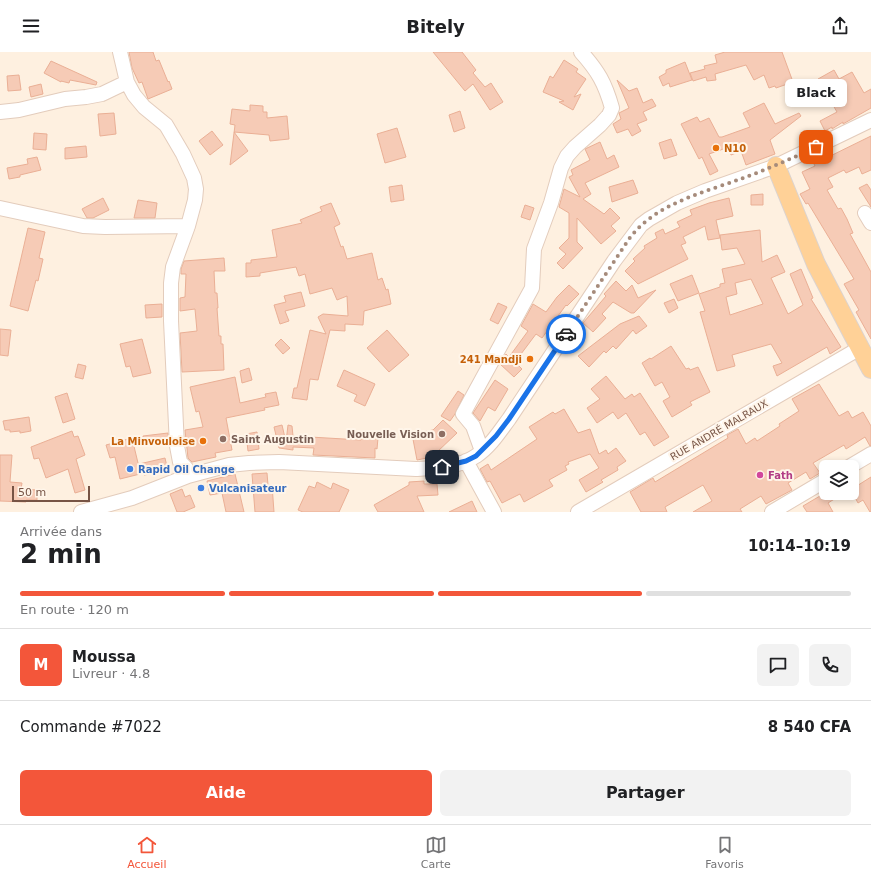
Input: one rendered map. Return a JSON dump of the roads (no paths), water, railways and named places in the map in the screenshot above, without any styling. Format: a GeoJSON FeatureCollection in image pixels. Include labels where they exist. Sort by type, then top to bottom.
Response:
{"type":"FeatureCollection","features":[{"type":"Feature","properties":{"kind":"main road"},"geometry":{"type":"LineString","coordinates":[[776,166],[816,264],[871,369]]}},
{"type":"Feature","properties":{"kind":"street"},"geometry":{"type":"LineString","coordinates":[[120,52],[127,82],[134,95],[144,107],[166,125],[184,154],[194,178],[196,188],[195,200],[188,226],[173,268],[171,283],[171,321],[177,446],[180,462],[186,468],[188,476]]}},
{"type":"Feature","properties":{"kind":"street"},"geometry":{"type":"LineString","coordinates":[[482,451],[473,426],[463,414],[532,288],[534,249],[551,203],[561,168],[567,156],[600,125],[609,115],[612,108],[604,84],[598,72],[581,52]]}},
{"type":"Feature","properties":{"kind":"street"},"geometry":{"type":"LineString","coordinates":[[0,112],[19,110],[65,99],[86,98],[102,94],[127,82]]}},
{"type":"Feature","properties":{"kind":"street"},"geometry":{"type":"LineString","coordinates":[[81,512],[132,498],[188,476],[230,465],[280,462],[430,469],[455,465],[466,461],[482,451],[509,419],[614,261],[641,225],[666,209],[691,197],[776,166],[871,120]]}},
{"type":"Feature","properties":{"kind":"street"},"geometry":{"type":"LineString","coordinates":[[0,208],[83,226],[104,228],[188,226]]}},
{"type":"Feature","properties":{"kind":"street","name":"RUE ANDRÉ MALRAUX"},"geometry":{"type":"LineString","coordinates":[[578,512],[860,348]]}},
{"type":"Feature","properties":{"kind":"street"},"geometry":{"type":"LineString","coordinates":[[859,461],[871,454]]}},
{"type":"Feature","properties":{"kind":"street"},"geometry":{"type":"LineString","coordinates":[[466,461],[494,512]]}},
{"type":"Feature","properties":{"kind":"street"},"geometry":{"type":"LineString","coordinates":[[772,512],[819,484]]}},
{"type":"Feature","properties":{"kind":"place","name":"Black"},"geometry":{"type":"Point","coordinates":[816,147]}},
{"type":"Feature","properties":{"kind":"place","name":"N10"},"geometry":{"type":"Point","coordinates":[716,148]}},
{"type":"Feature","properties":{"kind":"place","name":"241 Mandji"},"geometry":{"type":"Point","coordinates":[530,359]}},
{"type":"Feature","properties":{"kind":"place","name":"Nouvelle Vision"},"geometry":{"type":"Point","coordinates":[442,434]}},
{"type":"Feature","properties":{"kind":"place","name":"Saint Augustin"},"geometry":{"type":"Point","coordinates":[223,439]}},
{"type":"Feature","properties":{"kind":"place","name":"La Minvouloise"},"geometry":{"type":"Point","coordinates":[203,441]}},
{"type":"Feature","properties":{"kind":"place","name":"Rapid Oil Change"},"geometry":{"type":"Point","coordinates":[130,469]}},
{"type":"Feature","properties":{"kind":"place","name":"Fath"},"geometry":{"type":"Point","coordinates":[760,475]}},
{"type":"Feature","properties":{"kind":"place","name":"Vulcanisateur"},"geometry":{"type":"Point","coordinates":[201,488]}}]}
